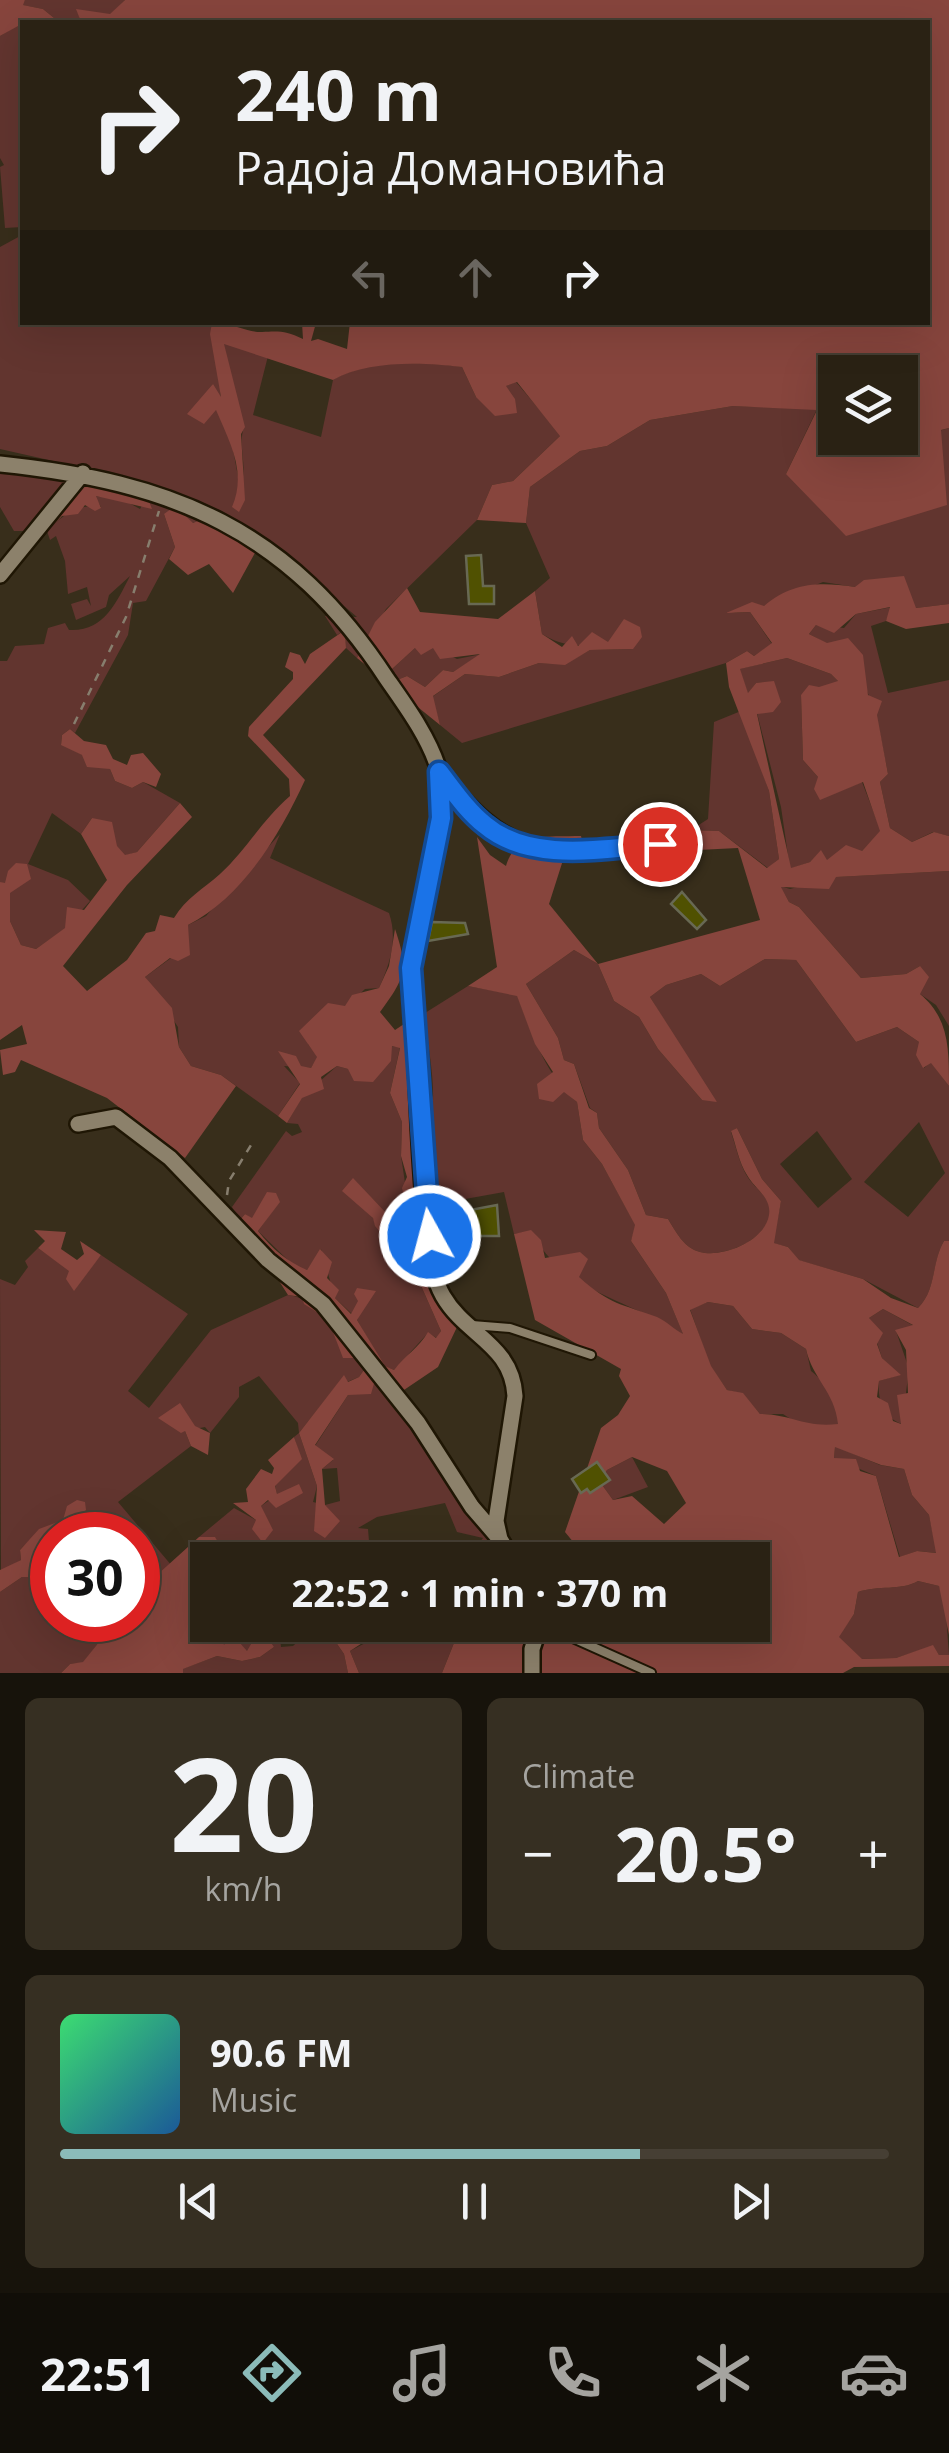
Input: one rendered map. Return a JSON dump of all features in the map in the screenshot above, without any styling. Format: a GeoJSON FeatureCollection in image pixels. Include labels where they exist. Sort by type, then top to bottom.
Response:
{"type":"FeatureCollection","features":[{"type":"Feature","properties":{"kind":"street"},"geometry":{"type":"LineString","coordinates":[[0,464],[83,473],[161,495],[232,526],[288,566],[331,603],[410,713],[439,772],[485,825],[508,840],[534,848],[660,844]]}},
{"type":"Feature","properties":{"kind":"street"},"geometry":{"type":"LineString","coordinates":[[0,575],[83,473]]}},
{"type":"Feature","properties":{"kind":"street"},"geometry":{"type":"LineString","coordinates":[[439,772],[441,818],[411,968],[424,1201],[441,1294],[505,1358],[514,1376],[515,1396],[496,1521],[500,1539]]}},
{"type":"Feature","properties":{"kind":"street"},"geometry":{"type":"LineString","coordinates":[[78,1124],[116,1117],[170,1158],[268,1260],[323,1304],[502,1542]]}},
{"type":"Feature","properties":{"kind":"street"},"geometry":{"type":"LineString","coordinates":[[532,1673],[534,1642]]}},
{"type":"Feature","properties":{"kind":"lane"},"geometry":{"type":"LineString","coordinates":[[472,1325],[510,1328],[590,1355]]}},
{"type":"Feature","properties":{"kind":"lane"},"geometry":{"type":"LineString","coordinates":[[582,1642],[651,1673]]}},
{"type":"Feature","properties":{"kind":"path"},"geometry":{"type":"LineString","coordinates":[[74,724],[126,616],[161,495]]}},
{"type":"Feature","properties":{"kind":"path"},"geometry":{"type":"LineString","coordinates":[[224,1211],[229,1181],[251,1145]]}},
{"type":"Feature","properties":{"kind":"shaded area"},"geometry":{"type":"Polygon","coordinates":[[[0,0],[25,0],[23,5],[43,9],[57,20],[20,20],[20,46],[18,26],[0,36],[0,0]]]}},
{"type":"Feature","properties":{"kind":"shaded area"},"geometry":{"type":"Polygon","coordinates":[[[25,0],[125,0],[110,15],[77,10],[80,20],[57,20],[43,9],[22,5],[25,0]]]}},
{"type":"Feature","properties":{"kind":"shaded area"},"geometry":{"type":"Polygon","coordinates":[[[125,0],[949,0],[949,428],[941,430],[947,505],[846,536],[786,474],[817,410],[733,406],[650,420],[607,446],[580,451],[530,487],[526,523],[477,520],[492,485],[513,481],[560,436],[517,382],[506,386],[515,399],[517,413],[495,416],[476,397],[462,367],[378,366],[333,380],[224,344],[245,427],[241,434],[245,500],[239,512],[232,507],[238,482],[235,458],[216,410],[204,424],[187,414],[213,384],[221,397],[212,325],[283,332],[303,339],[302,325],[315,325],[311,341],[318,339],[347,349],[350,325],[930,325],[930,20],[80,20],[76,9],[110,14],[125,0]]]}},
{"type":"Feature","properties":{"kind":"shaded area"},"geometry":{"type":"Polygon","coordinates":[[[18,25],[20,227],[5,228],[0,167],[4,165],[0,158],[0,36],[18,25]]]}},
{"type":"Feature","properties":{"kind":"shaded area"},"geometry":{"type":"Polygon","coordinates":[[[20,236],[20,325],[212,325],[221,400],[212,384],[216,409],[231,438],[240,488],[244,427],[223,343],[268,356],[253,415],[321,437],[333,380],[362,368],[413,363],[462,367],[476,397],[516,382],[561,435],[513,481],[492,485],[477,520],[386,609],[357,658],[346,648],[345,630],[337,635],[325,616],[357,617],[274,547],[327,592],[325,595],[241,526],[102,472],[0,449],[0,247],[20,236]]]}},
{"type":"Feature","properties":{"kind":"shaded area"},"geometry":{"type":"Polygon","coordinates":[[[733,406],[817,409],[786,474],[853,455],[918,455],[918,437],[949,428],[949,604],[916,608],[855,587],[823,582],[764,606],[730,613],[750,612],[772,644],[754,656],[747,651],[726,663],[462,743],[440,725],[432,697],[465,674],[499,677],[539,663],[565,664],[590,650],[633,649],[575,645],[542,634],[535,591],[550,578],[526,523],[530,487],[580,451],[607,446],[650,420],[733,406]]]}},
{"type":"Feature","properties":{"kind":"shaded area"},"geometry":{"type":"Polygon","coordinates":[[[0,468],[76,476],[28,531],[14,531],[0,507],[0,468]]]}},
{"type":"Feature","properties":{"kind":"shaded area"},"geometry":{"type":"Polygon","coordinates":[[[84,478],[147,496],[152,509],[96,496],[101,508],[95,511],[85,505],[78,514],[62,516],[47,531],[28,531],[84,478]]]}},
{"type":"Feature","properties":{"kind":"shaded area"},"geometry":{"type":"Polygon","coordinates":[[[94,496],[120,498],[140,509],[147,496],[204,518],[193,523],[164,514],[175,547],[146,601],[133,603],[128,635],[75,733],[70,729],[62,735],[61,744],[110,769],[115,781],[132,788],[143,782],[180,803],[137,852],[124,856],[92,818],[81,834],[52,813],[28,864],[68,880],[90,901],[66,928],[36,949],[21,945],[10,921],[10,893],[0,882],[0,661],[7,661],[15,646],[44,644],[48,628],[65,623],[69,630],[91,626],[107,614],[119,596],[130,576],[109,595],[106,607],[76,620],[71,604],[87,599],[91,606],[87,587],[68,594],[65,561],[56,536],[50,540],[47,531],[71,512],[101,507],[94,496]]]}},
{"type":"Feature","properties":{"kind":"shaded area"},"geometry":{"type":"Polygon","coordinates":[[[175,506],[193,523],[204,518],[256,551],[233,593],[209,564],[188,575],[169,559],[175,547],[164,514],[175,506]]]}},
{"type":"Feature","properties":{"kind":"shaded area"},"geometry":{"type":"Polygon","coordinates":[[[904,576],[916,608],[949,604],[949,623],[906,629],[886,621],[890,607],[856,614],[834,633],[816,625],[809,634],[827,643],[848,638],[863,655],[868,695],[882,701],[877,715],[888,774],[880,782],[890,828],[912,842],[934,832],[949,836],[949,871],[836,877],[829,889],[781,887],[789,902],[799,907],[861,978],[906,974],[920,966],[929,977],[920,994],[937,1013],[945,1035],[949,1086],[931,1063],[923,1068],[916,1055],[919,1042],[897,1027],[856,1042],[796,960],[765,959],[720,986],[701,974],[666,985],[650,997],[717,1102],[702,1100],[658,1049],[639,1017],[614,1001],[598,964],[760,920],[738,848],[598,855],[611,840],[668,835],[681,841],[691,830],[719,831],[767,868],[779,859],[769,791],[729,687],[726,663],[747,651],[754,656],[772,643],[750,612],[726,613],[752,602],[764,606],[796,588],[830,584],[855,587],[864,580],[904,576]],[[787,658],[740,669],[748,693],[756,683],[774,681],[781,702],[773,712],[757,714],[791,868],[810,862],[821,850],[827,860],[846,845],[862,851],[880,831],[863,782],[820,800],[814,789],[818,777],[803,760],[801,695],[809,685],[819,687],[838,681],[831,674],[787,658]]]}},
{"type":"Feature","properties":{"kind":"shaded area"},"geometry":{"type":"Polygon","coordinates":[[[407,588],[420,612],[498,619],[535,591],[542,634],[562,647],[572,636],[578,646],[592,632],[608,642],[624,619],[640,627],[642,637],[633,649],[590,650],[565,665],[539,663],[499,677],[465,674],[433,696],[440,725],[357,658],[375,622],[407,588]],[[415,648],[391,670],[397,680],[407,676],[425,687],[443,670],[453,672],[480,654],[440,659],[433,648],[421,655],[415,648]]]}},
{"type":"Feature","properties":{"kind":"shaded area"},"geometry":{"type":"Polygon","coordinates":[[[892,607],[886,621],[871,626],[888,693],[949,680],[949,836],[933,832],[912,842],[890,828],[880,782],[888,774],[868,692],[846,661],[809,634],[816,625],[844,628],[856,614],[892,607]]]}},
{"type":"Feature","properties":{"kind":"shaded area"},"geometry":{"type":"Polygon","coordinates":[[[345,630],[346,648],[263,735],[305,780],[272,842],[226,898],[188,925],[190,955],[178,961],[170,958],[145,977],[172,1008],[179,1047],[191,1066],[221,1075],[236,1086],[185,1158],[107,1098],[21,1060],[15,1072],[3,1075],[0,1050],[27,1044],[22,1025],[0,1040],[0,882],[5,883],[8,871],[16,863],[27,864],[31,879],[10,893],[10,921],[21,945],[36,949],[65,928],[67,907],[84,910],[107,880],[81,834],[92,818],[112,822],[117,846],[125,855],[137,852],[180,803],[192,817],[127,885],[63,966],[87,991],[127,960],[146,933],[155,931],[160,915],[174,918],[189,899],[220,874],[290,796],[289,779],[248,736],[249,727],[293,679],[293,672],[285,667],[290,652],[300,655],[305,664],[310,654],[345,630]]]}},
{"type":"Feature","properties":{"kind":"shaded area"},"geometry":{"type":"Polygon","coordinates":[[[416,647],[433,647],[457,659],[482,654],[453,672],[443,670],[425,687],[407,676],[397,680],[391,670],[416,647]]]}},
{"type":"Feature","properties":{"kind":"shaded area"},"geometry":{"type":"Polygon","coordinates":[[[787,658],[831,674],[839,682],[801,695],[803,760],[818,777],[820,799],[862,782],[881,831],[862,851],[827,861],[821,851],[810,862],[790,869],[781,807],[757,713],[774,682],[756,683],[748,694],[739,669],[787,658]]]}},
{"type":"Feature","properties":{"kind":"shaded area"},"geometry":{"type":"Polygon","coordinates":[[[741,711],[769,791],[779,859],[768,868],[719,831],[691,830],[708,819],[714,722],[741,711]]]}},
{"type":"Feature","properties":{"kind":"shaded area"},"geometry":{"type":"Polygon","coordinates":[[[70,729],[84,741],[106,745],[113,759],[127,765],[131,755],[143,753],[161,774],[156,787],[143,782],[132,788],[115,781],[110,769],[87,767],[82,755],[61,745],[62,735],[70,729]]]}},
{"type":"Feature","properties":{"kind":"shaded area"},"geometry":{"type":"Polygon","coordinates":[[[280,834],[270,858],[389,913],[393,942],[379,988],[365,989],[308,1044],[318,1057],[311,1068],[284,1066],[300,1083],[278,1116],[221,1075],[191,1066],[179,1047],[178,1027],[145,977],[171,958],[188,925],[206,916],[280,834]]]}},
{"type":"Feature","properties":{"kind":"shaded area"},"geometry":{"type":"Polygon","coordinates":[[[581,836],[586,856],[564,857],[549,904],[598,964],[574,950],[526,984],[558,1038],[564,1060],[574,1064],[589,1108],[597,1113],[599,1128],[628,1170],[646,1215],[668,1219],[685,1243],[700,1252],[731,1250],[760,1233],[769,1209],[742,1165],[731,1131],[737,1128],[762,1179],[781,1201],[774,1243],[788,1247],[799,1260],[863,1279],[891,1298],[918,1308],[928,1293],[940,1249],[944,1241],[949,1241],[949,1635],[939,1586],[918,1581],[858,1592],[854,1614],[839,1637],[862,1659],[896,1658],[933,1645],[939,1655],[949,1655],[949,1666],[854,1667],[843,1673],[442,1673],[454,1642],[770,1642],[770,1542],[573,1542],[565,1532],[601,1428],[618,1415],[630,1396],[619,1376],[621,1369],[535,1320],[514,1234],[531,1230],[541,1240],[545,1258],[580,1252],[588,1259],[579,1277],[590,1286],[616,1303],[660,1319],[683,1334],[666,1293],[631,1241],[635,1225],[602,1164],[583,1140],[577,1102],[564,1092],[553,1102],[539,1099],[537,1084],[553,1072],[535,1044],[517,996],[468,986],[497,967],[477,837],[490,855],[506,866],[517,847],[526,841],[581,836]],[[708,1302],[690,1310],[711,1366],[727,1390],[743,1393],[760,1414],[838,1424],[833,1403],[806,1349],[781,1333],[752,1329],[733,1306],[708,1302]],[[883,1309],[869,1318],[883,1333],[877,1344],[882,1358],[901,1375],[879,1381],[877,1397],[888,1403],[893,1421],[901,1424],[897,1395],[908,1393],[906,1350],[895,1330],[913,1325],[883,1309]],[[835,1447],[834,1458],[856,1459],[860,1471],[876,1476],[899,1557],[917,1551],[936,1553],[929,1515],[912,1495],[904,1469],[881,1465],[835,1447]],[[632,1457],[607,1470],[600,1482],[613,1500],[632,1496],[664,1524],[686,1503],[667,1471],[632,1457]]]}},
{"type":"Feature","properties":{"kind":"shaded area"},"geometry":{"type":"Polygon","coordinates":[[[949,871],[949,1026],[936,1005],[920,994],[920,966],[906,974],[861,978],[799,907],[789,902],[780,886],[790,889],[835,877],[949,871]]]}},
{"type":"Feature","properties":{"kind":"shaded area"},"geometry":{"type":"Polygon","coordinates":[[[395,929],[402,973],[380,1012],[395,1030],[404,1024],[402,1007],[419,998],[433,1102],[432,1205],[457,1327],[438,1367],[401,1392],[375,1380],[371,1394],[348,1395],[315,1445],[334,1459],[322,1469],[325,1505],[340,1521],[325,1538],[314,1531],[317,1486],[299,1433],[344,1375],[348,1382],[359,1377],[366,1367],[359,1358],[343,1358],[328,1319],[304,1304],[302,1297],[288,1295],[240,1220],[245,1214],[252,1218],[267,1192],[276,1193],[280,1202],[258,1231],[269,1244],[307,1270],[320,1249],[332,1262],[327,1278],[339,1290],[335,1298],[351,1314],[358,1301],[354,1294],[357,1288],[376,1291],[357,1320],[385,1366],[394,1370],[428,1332],[436,1338],[441,1331],[415,1272],[375,1226],[373,1218],[342,1191],[353,1178],[390,1217],[393,1230],[414,1242],[402,1188],[407,1177],[401,1156],[402,1122],[390,1093],[400,1048],[392,1046],[391,1061],[373,1082],[354,1081],[348,1069],[337,1066],[321,1077],[324,1089],[302,1098],[287,1123],[278,1116],[300,1084],[278,1051],[296,1056],[301,1066],[311,1068],[317,1057],[299,1031],[328,1003],[345,1006],[352,995],[379,988],[389,966],[395,929]]]}},
{"type":"Feature","properties":{"kind":"shaded area"},"geometry":{"type":"Polygon","coordinates":[[[574,950],[598,964],[614,1001],[639,1017],[658,1049],[702,1100],[699,1077],[650,997],[666,985],[701,974],[720,986],[765,959],[796,960],[856,1042],[897,1027],[919,1042],[924,1068],[931,1062],[949,1086],[949,1241],[944,1241],[940,1250],[924,1301],[918,1308],[863,1279],[798,1260],[788,1247],[773,1243],[781,1201],[762,1179],[737,1128],[731,1132],[742,1166],[770,1209],[760,1233],[731,1250],[700,1252],[685,1243],[668,1219],[646,1215],[628,1170],[599,1128],[597,1113],[590,1108],[574,1064],[564,1060],[558,1038],[526,984],[574,950]],[[919,1122],[864,1182],[908,1217],[945,1173],[919,1122]],[[817,1131],[780,1164],[818,1208],[852,1179],[817,1131]]]}},
{"type":"Feature","properties":{"kind":"shaded area"},"geometry":{"type":"Polygon","coordinates":[[[468,986],[517,995],[548,1066],[577,1102],[583,1140],[602,1164],[636,1226],[631,1241],[666,1293],[684,1336],[580,1282],[544,1252],[531,1231],[514,1234],[504,1192],[432,1205],[433,1090],[425,1013],[468,986]]]}},
{"type":"Feature","properties":{"kind":"shaded area"},"geometry":{"type":"Polygon","coordinates":[[[391,1046],[400,1047],[390,1093],[402,1122],[401,1156],[414,1243],[393,1230],[390,1217],[353,1179],[373,1218],[415,1272],[441,1331],[437,1338],[428,1333],[394,1370],[384,1366],[357,1320],[364,1303],[359,1301],[352,1314],[335,1298],[321,1249],[307,1270],[296,1268],[258,1231],[279,1202],[252,1219],[245,1214],[240,1220],[232,1207],[286,1131],[292,1136],[302,1132],[298,1124],[287,1123],[302,1097],[337,1066],[348,1069],[391,1046]]]}},
{"type":"Feature","properties":{"kind":"shaded area"},"geometry":{"type":"Polygon","coordinates":[[[34,1230],[66,1232],[61,1249],[77,1260],[84,1254],[80,1241],[101,1255],[74,1291],[66,1279],[69,1271],[38,1248],[45,1241],[34,1230]]]}},
{"type":"Feature","properties":{"kind":"shaded area"},"geometry":{"type":"Polygon","coordinates":[[[38,1248],[81,1278],[101,1255],[188,1314],[128,1391],[149,1408],[211,1330],[288,1295],[301,1298],[323,1313],[366,1367],[359,1377],[347,1382],[344,1376],[299,1433],[298,1423],[259,1376],[239,1387],[239,1397],[210,1433],[205,1427],[185,1431],[191,1446],[118,1502],[126,1512],[30,1512],[30,1540],[20,1550],[21,1560],[1,1571],[0,1279],[15,1285],[28,1267],[25,1261],[38,1248]]]}},
{"type":"Feature","properties":{"kind":"shaded area"},"geometry":{"type":"Polygon","coordinates":[[[708,1302],[733,1306],[752,1329],[781,1333],[806,1349],[811,1371],[831,1395],[839,1425],[800,1425],[783,1414],[760,1414],[743,1394],[727,1390],[710,1366],[690,1309],[708,1302]]]}},
{"type":"Feature","properties":{"kind":"shaded area"},"geometry":{"type":"Polygon","coordinates":[[[883,1309],[914,1326],[896,1331],[909,1369],[902,1424],[886,1413],[879,1394],[879,1381],[899,1375],[882,1358],[869,1318],[883,1309]]]}},
{"type":"Feature","properties":{"kind":"shaded area"},"geometry":{"type":"Polygon","coordinates":[[[375,1380],[401,1392],[498,1542],[480,1542],[483,1538],[457,1532],[445,1503],[377,1517],[358,1528],[368,1529],[368,1542],[263,1542],[261,1506],[277,1495],[275,1485],[301,1459],[294,1437],[299,1433],[317,1486],[313,1502],[325,1505],[340,1501],[337,1468],[322,1469],[333,1460],[315,1446],[348,1395],[375,1380]]]}},
{"type":"Feature","properties":{"kind":"shaded area"},"geometry":{"type":"Polygon","coordinates":[[[180,1403],[195,1426],[210,1433],[208,1455],[191,1446],[185,1431],[181,1433],[158,1418],[180,1403]]]}},
{"type":"Feature","properties":{"kind":"shaded area"},"geometry":{"type":"Polygon","coordinates":[[[294,1437],[302,1459],[275,1486],[277,1494],[299,1484],[303,1493],[276,1508],[268,1500],[261,1506],[273,1530],[262,1542],[252,1529],[256,1520],[233,1503],[248,1502],[246,1489],[261,1469],[272,1474],[274,1468],[268,1460],[294,1437]]]}},
{"type":"Feature","properties":{"kind":"shaded area"},"geometry":{"type":"Polygon","coordinates":[[[835,1446],[880,1465],[904,1469],[912,1495],[929,1515],[937,1553],[917,1551],[900,1557],[876,1476],[834,1458],[835,1446]]]}},
{"type":"Feature","properties":{"kind":"shaded area"},"geometry":{"type":"Polygon","coordinates":[[[632,1457],[648,1487],[613,1500],[600,1482],[607,1470],[632,1457]]]}},
{"type":"Feature","properties":{"kind":"shaded area"},"geometry":{"type":"Polygon","coordinates":[[[77,1500],[85,1502],[86,1510],[65,1512],[77,1500]]]}},
{"type":"Feature","properties":{"kind":"shaded area"},"geometry":{"type":"Polygon","coordinates":[[[234,1508],[256,1520],[263,1542],[218,1542],[215,1538],[199,1537],[234,1508]]]}},
{"type":"Feature","properties":{"kind":"shaded area"},"geometry":{"type":"Polygon","coordinates":[[[199,1537],[215,1537],[218,1542],[193,1542],[199,1537]]]}},
{"type":"Feature","properties":{"kind":"shaded area"},"geometry":{"type":"Polygon","coordinates":[[[30,1539],[30,1577],[22,1577],[0,1592],[0,1570],[21,1560],[20,1550],[30,1539]]]}},
{"type":"Feature","properties":{"kind":"shaded area"},"geometry":{"type":"Polygon","coordinates":[[[190,1545],[190,1642],[239,1642],[247,1651],[252,1642],[270,1642],[274,1647],[260,1657],[242,1661],[217,1656],[183,1669],[183,1673],[61,1673],[70,1664],[83,1662],[99,1642],[160,1642],[160,1572],[190,1545]]]}},
{"type":"Feature","properties":{"kind":"shaded area"},"geometry":{"type":"Polygon","coordinates":[[[160,1552],[172,1566],[160,1573],[160,1552]]]}},
{"type":"Feature","properties":{"kind":"shaded area"},"geometry":{"type":"Polygon","coordinates":[[[22,1577],[30,1577],[30,1642],[99,1642],[83,1663],[70,1664],[61,1673],[0,1673],[0,1592],[22,1577]]]}},
{"type":"Feature","properties":{"kind":"shaded area"},"geometry":{"type":"Polygon","coordinates":[[[918,1581],[939,1586],[945,1601],[949,1655],[939,1655],[933,1646],[896,1658],[861,1659],[838,1637],[854,1614],[858,1592],[918,1581]]]}},
{"type":"Feature","properties":{"kind":"shaded area"},"geometry":{"type":"Polygon","coordinates":[[[223,1642],[280,1642],[281,1647],[297,1642],[336,1642],[344,1654],[348,1673],[183,1673],[182,1669],[217,1656],[242,1661],[260,1657],[274,1647],[247,1651],[224,1646],[223,1642]]]}},
{"type":"Feature","properties":{"kind":"shaded area"},"geometry":{"type":"Polygon","coordinates":[[[336,1642],[364,1642],[350,1651],[359,1673],[348,1673],[344,1654],[336,1642]]]}},
{"type":"Feature","properties":{"kind":"shaded area"},"geometry":{"type":"Polygon","coordinates":[[[367,1642],[454,1642],[442,1673],[359,1673],[350,1651],[367,1642]]]}},
{"type":"Feature","properties":{"kind":"building"},"geometry":{"type":"Polygon","coordinates":[[[481,555],[483,586],[494,586],[494,604],[469,604],[466,556],[481,555]]]}},
{"type":"Feature","properties":{"kind":"building"},"geometry":{"type":"Polygon","coordinates":[[[682,892],[706,920],[697,929],[671,904],[682,892]]]}},
{"type":"Feature","properties":{"kind":"building"},"geometry":{"type":"Polygon","coordinates":[[[432,922],[465,923],[468,934],[428,941],[432,922]]]}},
{"type":"Feature","properties":{"kind":"building"},"geometry":{"type":"Polygon","coordinates":[[[497,1205],[499,1236],[469,1236],[465,1211],[497,1205]]]}},
{"type":"Feature","properties":{"kind":"building"},"geometry":{"type":"Polygon","coordinates":[[[597,1462],[610,1480],[590,1493],[587,1489],[581,1493],[572,1479],[597,1462]]]}},
{"type":"Feature","properties":{"kind":"route"},"geometry":{"type":"LineString","coordinates":[[430,1236],[424,1201],[411,968],[441,818],[439,772],[485,825],[508,840],[534,848],[660,844]]}}]}
